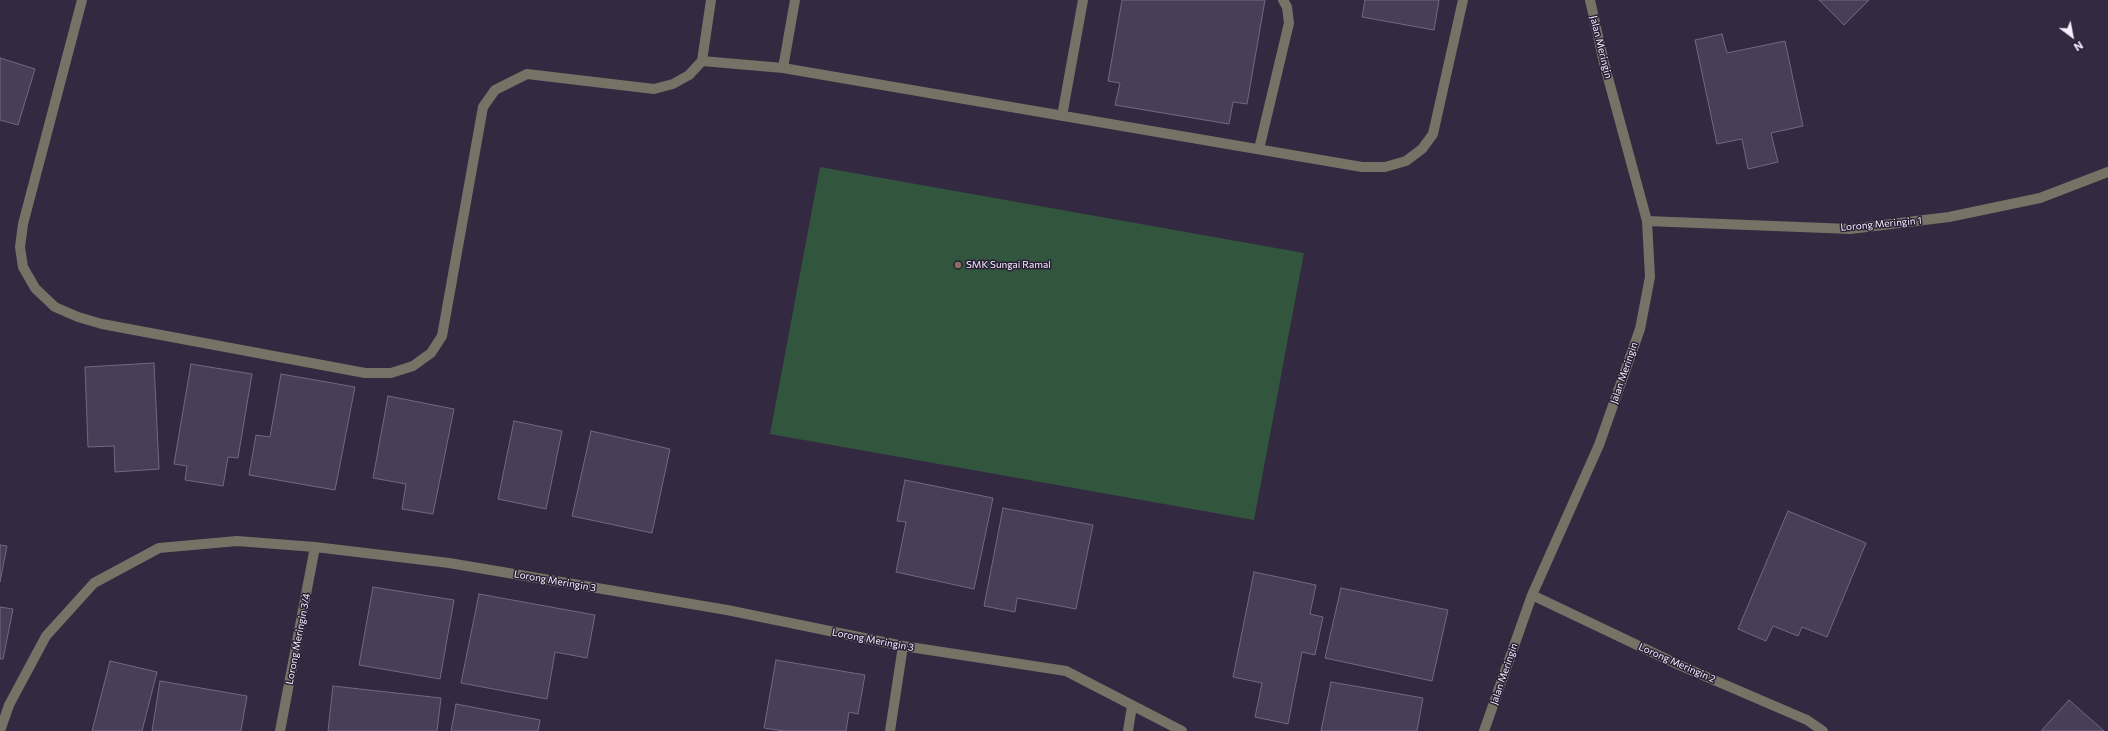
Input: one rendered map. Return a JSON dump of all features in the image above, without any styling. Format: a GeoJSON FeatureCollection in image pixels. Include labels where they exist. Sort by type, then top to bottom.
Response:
{"type":"FeatureCollection","features":[{"type":"Feature","properties":{"kind":"street"},"geometry":{"type":"LineString","coordinates":[[82,0],[23,224],[20,247],[23,267],[35,288],[55,307],[78,317],[102,324],[365,373],[391,373],[413,366],[431,353],[442,336],[483,107],[494,90],[527,74],[654,89],[672,84],[689,75],[702,61],[711,0]]}},
{"type":"Feature","properties":{"kind":"street"},"geometry":{"type":"LineString","coordinates":[[783,68],[795,0]]}},
{"type":"Feature","properties":{"kind":"street"},"geometry":{"type":"LineString","coordinates":[[1062,116],[1083,0]]}},
{"type":"Feature","properties":{"kind":"street"},"geometry":{"type":"LineString","coordinates":[[1259,149],[1288,23],[1287,7],[1283,0]]}},
{"type":"Feature","properties":{"kind":"street"},"geometry":{"type":"LineString","coordinates":[[702,61],[783,68],[1362,166],[1385,167],[1406,161],[1422,149],[1432,134],[1464,0]]}},
{"type":"Feature","properties":{"kind":"street","name":"Jalan Meringin"},"geometry":{"type":"LineString","coordinates":[[1484,731],[1532,595],[1599,445],[1640,329],[1650,277],[1647,221],[1604,63],[1590,0]]}},
{"type":"Feature","properties":{"kind":"street","name":"Lorong Meringin 1"},"geometry":{"type":"LineString","coordinates":[[1647,221],[1850,229],[1950,217],[2040,198],[2108,172]]}},
{"type":"Feature","properties":{"kind":"street","name":"Lorong Meringin 3"},"geometry":{"type":"LineString","coordinates":[[0,731],[10,705],[46,636],[94,583],[159,548],[237,541],[315,547],[457,564],[727,610],[903,646],[1066,671],[1182,731]]}},
{"type":"Feature","properties":{"kind":"street","name":"Lorong Meringin 3/4"},"geometry":{"type":"LineString","coordinates":[[280,731],[315,547]]}},
{"type":"Feature","properties":{"kind":"street","name":"Lorong Meringin 2"},"geometry":{"type":"LineString","coordinates":[[1532,595],[1679,665],[1807,720],[1823,731]]}},
{"type":"Feature","properties":{"kind":"street"},"geometry":{"type":"LineString","coordinates":[[890,731],[903,646]]}},
{"type":"Feature","properties":{"kind":"street"},"geometry":{"type":"LineString","coordinates":[[1128,731],[1132,706]]}},
{"type":"Feature","properties":{"kind":"green space"},"geometry":{"type":"Polygon","coordinates":[[[820,167],[1304,253],[1254,520],[770,434],[820,167]]]}},
{"type":"Feature","properties":{"kind":"building"},"geometry":{"type":"Polygon","coordinates":[[[1122,0],[1265,0],[1247,104],[1233,102],[1229,124],[1115,105],[1120,83],[1108,81],[1122,0]]]}},
{"type":"Feature","properties":{"kind":"building"},"geometry":{"type":"Polygon","coordinates":[[[1365,0],[1439,0],[1434,30],[1362,17],[1365,0]]]}},
{"type":"Feature","properties":{"kind":"building"},"geometry":{"type":"Polygon","coordinates":[[[1819,0],[1869,0],[1844,25],[1819,0]]]}},
{"type":"Feature","properties":{"kind":"building"},"geometry":{"type":"Polygon","coordinates":[[[1722,34],[1727,53],[1785,41],[1803,126],[1771,133],[1778,162],[1748,169],[1742,139],[1717,144],[1695,40],[1722,34]]]}},
{"type":"Feature","properties":{"kind":"building"},"geometry":{"type":"Polygon","coordinates":[[[0,58],[35,69],[18,125],[0,120],[0,58]]]}},
{"type":"Feature","properties":{"kind":"building"},"geometry":{"type":"Polygon","coordinates":[[[154,363],[159,469],[115,472],[114,446],[88,447],[85,367],[154,363]]]}},
{"type":"Feature","properties":{"kind":"building"},"geometry":{"type":"Polygon","coordinates":[[[191,364],[252,374],[238,458],[228,457],[223,486],[185,480],[187,466],[174,464],[191,364]]]}},
{"type":"Feature","properties":{"kind":"building"},"geometry":{"type":"Polygon","coordinates":[[[281,374],[355,387],[335,490],[249,475],[256,435],[270,437],[281,374]]]}},
{"type":"Feature","properties":{"kind":"building"},"geometry":{"type":"Polygon","coordinates":[[[388,396],[454,409],[433,514],[402,509],[406,484],[373,478],[388,396]]]}},
{"type":"Feature","properties":{"kind":"building"},"geometry":{"type":"Polygon","coordinates":[[[514,421],[562,431],[546,509],[498,499],[514,421]]]}},
{"type":"Feature","properties":{"kind":"building"},"geometry":{"type":"Polygon","coordinates":[[[591,431],[670,449],[652,533],[572,516],[591,431]]]}},
{"type":"Feature","properties":{"kind":"building"},"geometry":{"type":"Polygon","coordinates":[[[905,480],[993,498],[974,589],[896,572],[906,522],[897,521],[905,480]]]}},
{"type":"Feature","properties":{"kind":"building"},"geometry":{"type":"Polygon","coordinates":[[[1003,508],[1093,525],[1076,609],[1017,598],[1015,612],[984,606],[1003,508]]]}},
{"type":"Feature","properties":{"kind":"building"},"geometry":{"type":"Polygon","coordinates":[[[1788,511],[1866,543],[1827,637],[1802,627],[1798,636],[1773,626],[1766,641],[1738,629],[1788,511]]]}},
{"type":"Feature","properties":{"kind":"building"},"geometry":{"type":"Polygon","coordinates":[[[0,545],[7,546],[0,582],[0,545]]]}},
{"type":"Feature","properties":{"kind":"building"},"geometry":{"type":"Polygon","coordinates":[[[1254,572],[1316,585],[1310,614],[1323,617],[1315,655],[1302,652],[1288,724],[1255,717],[1262,683],[1233,677],[1254,572]]]}},
{"type":"Feature","properties":{"kind":"building"},"geometry":{"type":"Polygon","coordinates":[[[373,587],[454,600],[440,679],[359,665],[373,587]]]}},
{"type":"Feature","properties":{"kind":"building"},"geometry":{"type":"Polygon","coordinates":[[[1341,588],[1448,610],[1432,681],[1325,658],[1341,588]]]}},
{"type":"Feature","properties":{"kind":"building"},"geometry":{"type":"Polygon","coordinates":[[[479,594],[595,615],[587,658],[555,652],[547,699],[461,683],[479,594]]]}},
{"type":"Feature","properties":{"kind":"building"},"geometry":{"type":"Polygon","coordinates":[[[0,607],[13,609],[3,659],[0,659],[0,607]]]}},
{"type":"Feature","properties":{"kind":"building"},"geometry":{"type":"Polygon","coordinates":[[[776,660],[865,675],[858,714],[849,712],[846,731],[784,731],[764,728],[776,660]]]}},
{"type":"Feature","properties":{"kind":"building"},"geometry":{"type":"Polygon","coordinates":[[[110,661],[157,672],[142,731],[92,731],[110,661]]]}},
{"type":"Feature","properties":{"kind":"building"},"geometry":{"type":"Polygon","coordinates":[[[160,681],[247,696],[241,731],[152,731],[160,681]]]}},
{"type":"Feature","properties":{"kind":"building"},"geometry":{"type":"Polygon","coordinates":[[[1331,682],[1423,698],[1417,731],[1321,731],[1331,682]]]}},
{"type":"Feature","properties":{"kind":"building"},"geometry":{"type":"Polygon","coordinates":[[[333,686],[441,698],[437,731],[328,731],[333,686]]]}},
{"type":"Feature","properties":{"kind":"building"},"geometry":{"type":"Polygon","coordinates":[[[2069,700],[2104,731],[2041,731],[2069,700]]]}},
{"type":"Feature","properties":{"kind":"building"},"geometry":{"type":"Polygon","coordinates":[[[456,704],[540,720],[538,731],[451,731],[456,704]]]}},
{"type":"Feature","properties":{"kind":"place","name":"SMK Sungai Ramal"},"geometry":{"type":"Point","coordinates":[958,265]}}]}
